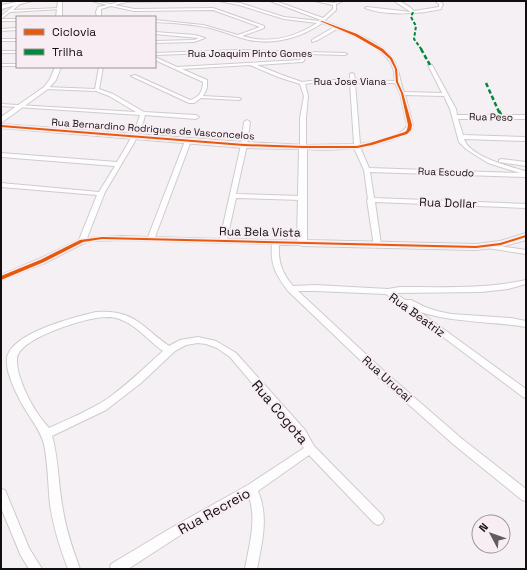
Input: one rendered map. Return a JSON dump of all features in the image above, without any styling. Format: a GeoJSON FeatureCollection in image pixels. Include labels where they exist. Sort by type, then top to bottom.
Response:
{"type":"FeatureCollection","features":[{"type":"Feature","properties":{"kind":"main road"},"geometry":{"type":"LineString","coordinates":[[1,7],[29,1]]}},
{"type":"Feature","properties":{"kind":"street"},"geometry":{"type":"LineString","coordinates":[[94,1],[110,4],[134,12],[189,9],[217,10],[263,27],[238,36]]}},
{"type":"Feature","properties":{"kind":"street"},"geometry":{"type":"LineString","coordinates":[[99,16],[99,8],[126,1],[187,1]]}},
{"type":"Feature","properties":{"kind":"street"},"geometry":{"type":"LineString","coordinates":[[221,1],[240,4],[284,18],[321,21]]}},
{"type":"Feature","properties":{"kind":"street"},"geometry":{"type":"LineString","coordinates":[[272,1],[330,14]]}},
{"type":"Feature","properties":{"kind":"street"},"geometry":{"type":"LineString","coordinates":[[278,1],[356,35],[388,54],[396,69],[397,82],[402,93],[410,125],[409,130],[406,133],[357,147],[303,147]]}},
{"type":"Feature","properties":{"kind":"street"},"geometry":{"type":"LineString","coordinates":[[317,1],[334,4],[341,1]]}},
{"type":"Feature","properties":{"kind":"street"},"geometry":{"type":"LineString","coordinates":[[396,1],[413,12]]}},
{"type":"Feature","properties":{"kind":"street"},"geometry":{"type":"LineString","coordinates":[[367,8],[423,12],[440,8],[441,4],[437,1]]}},
{"type":"Feature","properties":{"kind":"street"},"geometry":{"type":"LineString","coordinates":[[1,19],[16,3]]}},
{"type":"Feature","properties":{"kind":"street"},"geometry":{"type":"LineString","coordinates":[[9,11],[61,4],[59,16]]}},
{"type":"Feature","properties":{"kind":"street"},"geometry":{"type":"LineString","coordinates":[[156,21],[182,23],[211,28],[238,36],[263,41],[283,39],[303,33],[330,14],[335,9],[334,4]]}},
{"type":"Feature","properties":{"kind":"street"},"geometry":{"type":"LineString","coordinates":[[182,23],[187,17],[189,9]]}},
{"type":"Feature","properties":{"kind":"street"},"geometry":{"type":"LineString","coordinates":[[1,19],[16,20]]}},
{"type":"Feature","properties":{"kind":"street"},"geometry":{"type":"LineString","coordinates":[[313,41],[321,38],[330,30],[338,27]]}},
{"type":"Feature","properties":{"kind":"street"},"geometry":{"type":"LineString","coordinates":[[1,30],[16,29]]}},
{"type":"Feature","properties":{"kind":"street"},"geometry":{"type":"LineString","coordinates":[[156,33],[203,38],[194,41],[156,42]]}},
{"type":"Feature","properties":{"kind":"street"},"geometry":{"type":"LineString","coordinates":[[1,40],[16,40]]}},
{"type":"Feature","properties":{"kind":"street"},"geometry":{"type":"LineString","coordinates":[[324,45],[324,53]]}},
{"type":"Feature","properties":{"kind":"street","name":"Rua Joaquim Pinto Gomes"},"geometry":{"type":"LineString","coordinates":[[156,54],[239,51],[344,54]]}},
{"type":"Feature","properties":{"kind":"street"},"geometry":{"type":"LineString","coordinates":[[1,52],[16,52]]}},
{"type":"Feature","properties":{"kind":"street"},"geometry":{"type":"LineString","coordinates":[[175,68],[297,63],[302,61],[304,53]]}},
{"type":"Feature","properties":{"kind":"street"},"geometry":{"type":"LineString","coordinates":[[134,76],[189,102],[195,101],[200,97],[205,88],[205,81],[156,58]]}},
{"type":"Feature","properties":{"kind":"street","name":"Rua Jose Viana"},"geometry":{"type":"LineString","coordinates":[[251,64],[280,76],[302,82],[397,82]]}},
{"type":"Feature","properties":{"kind":"street"},"geometry":{"type":"LineString","coordinates":[[1,65],[16,65]]}},
{"type":"Feature","properties":{"kind":"street"},"geometry":{"type":"LineString","coordinates":[[430,65],[456,117],[465,146],[478,155],[497,164],[526,174]]}},
{"type":"Feature","properties":{"kind":"street"},"geometry":{"type":"LineString","coordinates":[[1,121],[46,88],[58,68]]}},
{"type":"Feature","properties":{"kind":"street"},"geometry":{"type":"LineString","coordinates":[[97,90],[101,68]]}},
{"type":"Feature","properties":{"kind":"street"},"geometry":{"type":"LineString","coordinates":[[352,74],[357,147],[367,170],[377,244]]}},
{"type":"Feature","properties":{"kind":"street"},"geometry":{"type":"LineString","coordinates":[[302,82],[306,91],[307,101],[304,110],[302,242]]}},
{"type":"Feature","properties":{"kind":"street"},"geometry":{"type":"LineString","coordinates":[[46,88],[97,90],[111,95],[143,114]]}},
{"type":"Feature","properties":{"kind":"street"},"geometry":{"type":"LineString","coordinates":[[402,93],[445,95]]}},
{"type":"Feature","properties":{"kind":"street"},"geometry":{"type":"LineString","coordinates":[[200,97],[239,99]]}},
{"type":"Feature","properties":{"kind":"street"},"geometry":{"type":"LineString","coordinates":[[1,105],[196,117]]}},
{"type":"Feature","properties":{"kind":"street"},"geometry":{"type":"LineString","coordinates":[[82,241],[102,194],[139,130],[143,114]]}},
{"type":"Feature","properties":{"kind":"street","name":"Rua Peso"},"geometry":{"type":"LineString","coordinates":[[456,117],[526,117]]}},
{"type":"Feature","properties":{"kind":"street"},"geometry":{"type":"LineString","coordinates":[[223,241],[244,146],[247,122]]}},
{"type":"Feature","properties":{"kind":"street","name":"Rua Bernardino Rodrigues de Vasconcelos"},"geometry":{"type":"LineString","coordinates":[[1,126],[244,146],[303,147]]}},
{"type":"Feature","properties":{"kind":"street"},"geometry":{"type":"LineString","coordinates":[[461,137],[526,139]]}},
{"type":"Feature","properties":{"kind":"street"},"geometry":{"type":"LineString","coordinates":[[151,239],[188,141]]}},
{"type":"Feature","properties":{"kind":"street"},"geometry":{"type":"LineString","coordinates":[[1,155],[118,164]]}},
{"type":"Feature","properties":{"kind":"street"},"geometry":{"type":"LineString","coordinates":[[478,155],[526,164]]}},
{"type":"Feature","properties":{"kind":"street","name":"Rua Escudo"},"geometry":{"type":"LineString","coordinates":[[367,170],[526,174]]}},
{"type":"Feature","properties":{"kind":"street"},"geometry":{"type":"LineString","coordinates":[[1,186],[102,194]]}},
{"type":"Feature","properties":{"kind":"street"},"geometry":{"type":"LineString","coordinates":[[233,196],[302,198]]}},
{"type":"Feature","properties":{"kind":"street","name":"Rua Dollar"},"geometry":{"type":"LineString","coordinates":[[370,200],[526,206]]}},
{"type":"Feature","properties":{"kind":"street","name":"Rua Bela Vista"},"geometry":{"type":"LineString","coordinates":[[1,278],[42,261],[82,241],[102,238],[276,243],[302,242],[446,247],[488,246],[526,236]]}},
{"type":"Feature","properties":{"kind":"street","name":"Rua Urucai"},"geometry":{"type":"LineString","coordinates":[[276,243],[274,261],[281,276],[291,288],[328,325],[400,391],[457,441],[526,496]]}},
{"type":"Feature","properties":{"kind":"street"},"geometry":{"type":"LineString","coordinates":[[488,246],[526,252]]}},
{"type":"Feature","properties":{"kind":"street"},"geometry":{"type":"LineString","coordinates":[[388,292],[400,290],[481,289],[526,282]]}},
{"type":"Feature","properties":{"kind":"street","name":"Rua Beatriz"},"geometry":{"type":"LineString","coordinates":[[291,288],[388,292],[406,303],[526,394]]}},
{"type":"Feature","properties":{"kind":"street"},"geometry":{"type":"LineString","coordinates":[[414,291],[406,303],[439,316],[450,318],[499,319],[526,324]]}},
{"type":"Feature","properties":{"kind":"street"},"geometry":{"type":"LineString","coordinates":[[74,569],[57,512],[50,446],[47,434],[32,413],[13,370],[13,352],[30,338],[77,320],[96,315],[114,315],[139,324],[169,351]]}},
{"type":"Feature","properties":{"kind":"street","name":"Rua Cogota"},"geometry":{"type":"LineString","coordinates":[[47,434],[85,417],[109,402],[136,382],[169,351],[177,346],[200,340],[212,341],[223,346],[233,355],[301,433],[310,449],[378,519]]}},
{"type":"Feature","properties":{"kind":"street","name":"Rua Recreio"},"geometry":{"type":"LineString","coordinates":[[116,569],[175,532],[252,490],[310,449]]}},
{"type":"Feature","properties":{"kind":"street"},"geometry":{"type":"LineString","coordinates":[[250,569],[260,515],[258,501],[252,490]]}},
{"type":"Feature","properties":{"kind":"street"},"geometry":{"type":"LineString","coordinates":[[1,494],[25,552],[36,569]]}},
{"type":"Feature","properties":{"kind":"waterway"},"geometry":{"type":"LineString","coordinates":[[1,12],[16,1]]}},
{"type":"Feature","properties":{"kind":"marked path"},"geometry":{"type":"LineString","coordinates":[[413,12],[411,17],[416,26],[414,39],[421,48],[430,65]]}},
{"type":"Feature","properties":{"kind":"marked path"},"geometry":{"type":"LineString","coordinates":[[486,83],[502,117]]}},
{"type":"Feature","properties":{"kind":"cycle path"},"geometry":{"type":"LineString","coordinates":[[1,126],[244,145],[303,147],[357,147],[406,133],[409,130],[410,125],[402,93],[397,82],[396,69],[391,59],[382,50],[356,35],[321,21]]}},
{"type":"Feature","properties":{"kind":"cycle path"},"geometry":{"type":"LineString","coordinates":[[1,278],[42,261],[82,241],[102,238],[476,247],[501,244],[526,236]]}}]}
